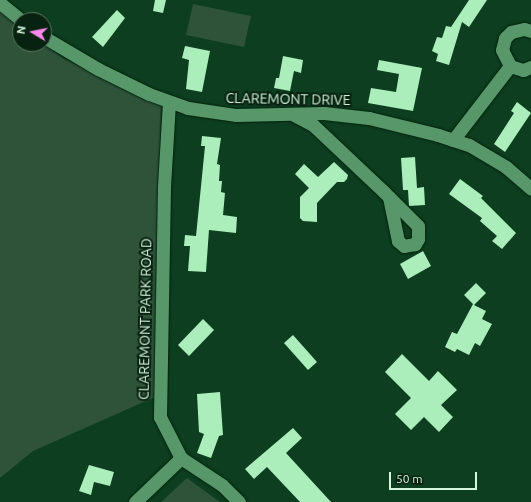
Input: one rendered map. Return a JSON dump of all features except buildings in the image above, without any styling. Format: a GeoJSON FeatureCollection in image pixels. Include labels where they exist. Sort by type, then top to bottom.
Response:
{"type":"FeatureCollection","features":[{"type":"Feature","properties":{"kind":"street"},"geometry":{"type":"LineString","coordinates":[[0,3],[12,13]]}},
{"type":"Feature","properties":{"kind":"street"},"geometry":{"type":"LineString","coordinates":[[531,31],[518,29],[505,38],[502,50],[510,66],[523,70],[531,67]]}},
{"type":"Feature","properties":{"kind":"street","name":"CLAREMONT DRIVE"},"geometry":{"type":"LineString","coordinates":[[52,42],[98,69],[169,102],[210,112],[294,115],[324,113],[370,118],[469,145],[506,166],[531,188]]}},
{"type":"Feature","properties":{"kind":"street"},"geometry":{"type":"LineString","coordinates":[[453,140],[510,66]]}},
{"type":"Feature","properties":{"kind":"street","name":"CLAREMONT PARK ROAD"},"geometry":{"type":"LineString","coordinates":[[169,102],[164,187],[160,416],[182,458],[222,485],[239,502]]}},
{"type":"Feature","properties":{"kind":"street"},"geometry":{"type":"LineString","coordinates":[[294,115],[313,125],[389,197]]}},
{"type":"Feature","properties":{"kind":"street"},"geometry":{"type":"LineString","coordinates":[[135,502],[182,458]]}},
{"type":"Feature","properties":{"kind":"green space"},"geometry":{"type":"Polygon","coordinates":[[[193,4],[251,16],[244,47],[186,35],[193,4]]]}},
{"type":"Feature","properties":{"kind":"green space"},"geometry":{"type":"Polygon","coordinates":[[[0,10],[12,20],[12,52],[52,52],[52,50],[64,59],[161,104],[155,397],[33,451],[0,478],[0,10]]]}},
{"type":"Feature","properties":{"kind":"green space"},"geometry":{"type":"Polygon","coordinates":[[[187,478],[220,502],[161,502],[187,478]]]}}]}
